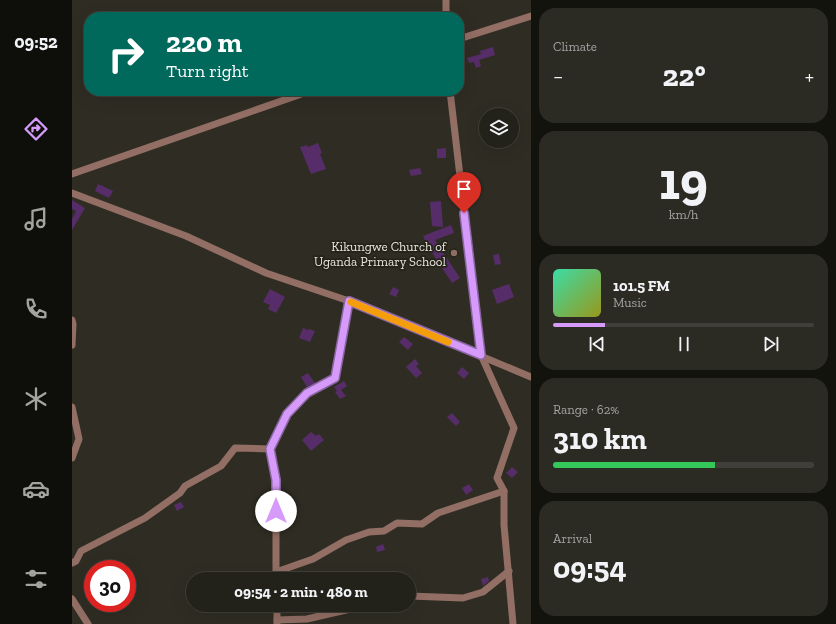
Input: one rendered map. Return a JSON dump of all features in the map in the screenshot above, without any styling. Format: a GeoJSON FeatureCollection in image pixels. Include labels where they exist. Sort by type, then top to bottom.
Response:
{"type":"FeatureCollection","features":[{"type":"Feature","properties":{"kind":"street"},"geometry":{"type":"LineString","coordinates":[[446,0],[446,12]]}},
{"type":"Feature","properties":{"kind":"street"},"geometry":{"type":"LineString","coordinates":[[464,37],[531,16]]}},
{"type":"Feature","properties":{"kind":"street"},"geometry":{"type":"LineString","coordinates":[[72,174],[296,96]]}},
{"type":"Feature","properties":{"kind":"street"},"geometry":{"type":"LineString","coordinates":[[451,96],[481,355],[514,428],[498,478],[504,491],[504,525],[513,624]]}},
{"type":"Feature","properties":{"kind":"street"},"geometry":{"type":"LineString","coordinates":[[72,193],[186,236],[266,273],[349,301],[531,377]]}},
{"type":"Feature","properties":{"kind":"street"},"geometry":{"type":"LineString","coordinates":[[276,572],[276,480],[270,449],[287,414],[307,393],[335,378],[349,301]]}},
{"type":"Feature","properties":{"kind":"street"},"geometry":{"type":"LineString","coordinates":[[72,320],[72,345]]}},
{"type":"Feature","properties":{"kind":"street"},"geometry":{"type":"LineString","coordinates":[[72,407],[79,439],[72,458]]}},
{"type":"Feature","properties":{"kind":"street"},"geometry":{"type":"LineString","coordinates":[[72,563],[76,561],[81,551],[145,518],[180,493],[185,486],[221,466],[235,448],[270,449]]}},
{"type":"Feature","properties":{"kind":"street"},"geometry":{"type":"LineString","coordinates":[[285,572],[313,559],[346,540],[369,532],[384,531],[397,523],[422,524],[438,513],[504,491]]}},
{"type":"Feature","properties":{"kind":"street"},"geometry":{"type":"LineString","coordinates":[[416,596],[463,598],[483,592],[509,571]]}},
{"type":"Feature","properties":{"kind":"street"},"geometry":{"type":"LineString","coordinates":[[72,599],[88,624]]}},
{"type":"Feature","properties":{"kind":"street"},"geometry":{"type":"LineString","coordinates":[[277,622],[335,612]]}},
{"type":"Feature","properties":{"kind":"building"},"geometry":{"type":"Polygon","coordinates":[[[493,47],[495,55],[479,60],[481,66],[476,68],[474,62],[469,63],[467,58],[481,54],[480,51],[493,47]]]}},
{"type":"Feature","properties":{"kind":"building"},"geometry":{"type":"Polygon","coordinates":[[[318,143],[322,153],[320,154],[326,169],[311,174],[300,147],[307,145],[308,147],[318,143]]]}},
{"type":"Feature","properties":{"kind":"building"},"geometry":{"type":"Polygon","coordinates":[[[446,148],[446,158],[437,158],[437,149],[446,148]]]}},
{"type":"Feature","properties":{"kind":"building"},"geometry":{"type":"Polygon","coordinates":[[[420,168],[422,174],[411,176],[409,170],[420,168]]]}},
{"type":"Feature","properties":{"kind":"building"},"geometry":{"type":"Polygon","coordinates":[[[98,184],[113,191],[109,198],[95,191],[98,184]]]}},
{"type":"Feature","properties":{"kind":"building"},"geometry":{"type":"Polygon","coordinates":[[[72,200],[85,208],[72,230],[72,219],[76,211],[72,209],[72,200]]]}},
{"type":"Feature","properties":{"kind":"building"},"geometry":{"type":"Polygon","coordinates":[[[441,201],[443,227],[432,226],[430,202],[441,201]]]}},
{"type":"Feature","properties":{"kind":"building"},"geometry":{"type":"Polygon","coordinates":[[[451,225],[454,233],[435,240],[460,278],[452,283],[427,245],[423,236],[451,225]]]}},
{"type":"Feature","properties":{"kind":"building"},"geometry":{"type":"Polygon","coordinates":[[[499,254],[501,264],[495,265],[493,255],[499,254]]]}},
{"type":"Feature","properties":{"kind":"building"},"geometry":{"type":"Polygon","coordinates":[[[509,284],[514,297],[497,304],[492,290],[509,284]]]}},
{"type":"Feature","properties":{"kind":"building"},"geometry":{"type":"Polygon","coordinates":[[[393,287],[399,290],[396,297],[389,294],[393,287]]]}},
{"type":"Feature","properties":{"kind":"building"},"geometry":{"type":"Polygon","coordinates":[[[270,289],[285,297],[276,313],[268,309],[270,305],[263,302],[270,289]]]}},
{"type":"Feature","properties":{"kind":"building"},"geometry":{"type":"Polygon","coordinates":[[[303,328],[315,331],[310,342],[299,338],[303,328]]]}},
{"type":"Feature","properties":{"kind":"building"},"geometry":{"type":"Polygon","coordinates":[[[404,337],[413,344],[408,350],[399,342],[404,337]]]}},
{"type":"Feature","properties":{"kind":"building"},"geometry":{"type":"Polygon","coordinates":[[[415,359],[419,364],[416,366],[422,373],[416,378],[406,367],[415,359]]]}},
{"type":"Feature","properties":{"kind":"building"},"geometry":{"type":"Polygon","coordinates":[[[462,367],[469,373],[464,379],[457,373],[462,367]]]}},
{"type":"Feature","properties":{"kind":"building"},"geometry":{"type":"Polygon","coordinates":[[[308,373],[315,383],[307,387],[301,377],[308,373]]]}},
{"type":"Feature","properties":{"kind":"building"},"geometry":{"type":"Polygon","coordinates":[[[344,381],[347,386],[341,390],[346,396],[340,399],[335,392],[337,391],[334,387],[344,381]]]}},
{"type":"Feature","properties":{"kind":"building"},"geometry":{"type":"Polygon","coordinates":[[[452,413],[460,422],[456,426],[447,417],[452,413]]]}},
{"type":"Feature","properties":{"kind":"building"},"geometry":{"type":"Polygon","coordinates":[[[311,432],[316,436],[319,434],[324,440],[311,451],[302,440],[311,432]]]}},
{"type":"Feature","properties":{"kind":"building"},"geometry":{"type":"Polygon","coordinates":[[[512,467],[518,472],[512,478],[506,473],[512,467]]]}},
{"type":"Feature","properties":{"kind":"building"},"geometry":{"type":"Polygon","coordinates":[[[469,484],[473,490],[466,495],[462,488],[469,484]]]}},
{"type":"Feature","properties":{"kind":"building"},"geometry":{"type":"Polygon","coordinates":[[[181,502],[184,507],[177,511],[174,505],[181,502]]]}},
{"type":"Feature","properties":{"kind":"building"},"geometry":{"type":"Polygon","coordinates":[[[383,544],[385,550],[377,552],[376,547],[383,544]]]}},
{"type":"Feature","properties":{"kind":"building"},"geometry":{"type":"Polygon","coordinates":[[[488,577],[489,581],[483,586],[481,579],[488,577]]]}},
{"type":"Feature","properties":{"kind":"slow traffic"},"geometry":{"type":"LineString","coordinates":[[351,302],[448,342]]}},
{"type":"Feature","properties":{"kind":"place","name":"Kikungwe Church of Uganda Primary School"},"geometry":{"type":"Point","coordinates":[454,253]}},
{"type":"Feature","properties":{"kind":"route"},"geometry":{"type":"LineString","coordinates":[[276,511],[276,480],[270,449],[287,414],[307,393],[335,378],[349,301],[481,355],[464,213]]}}]}
